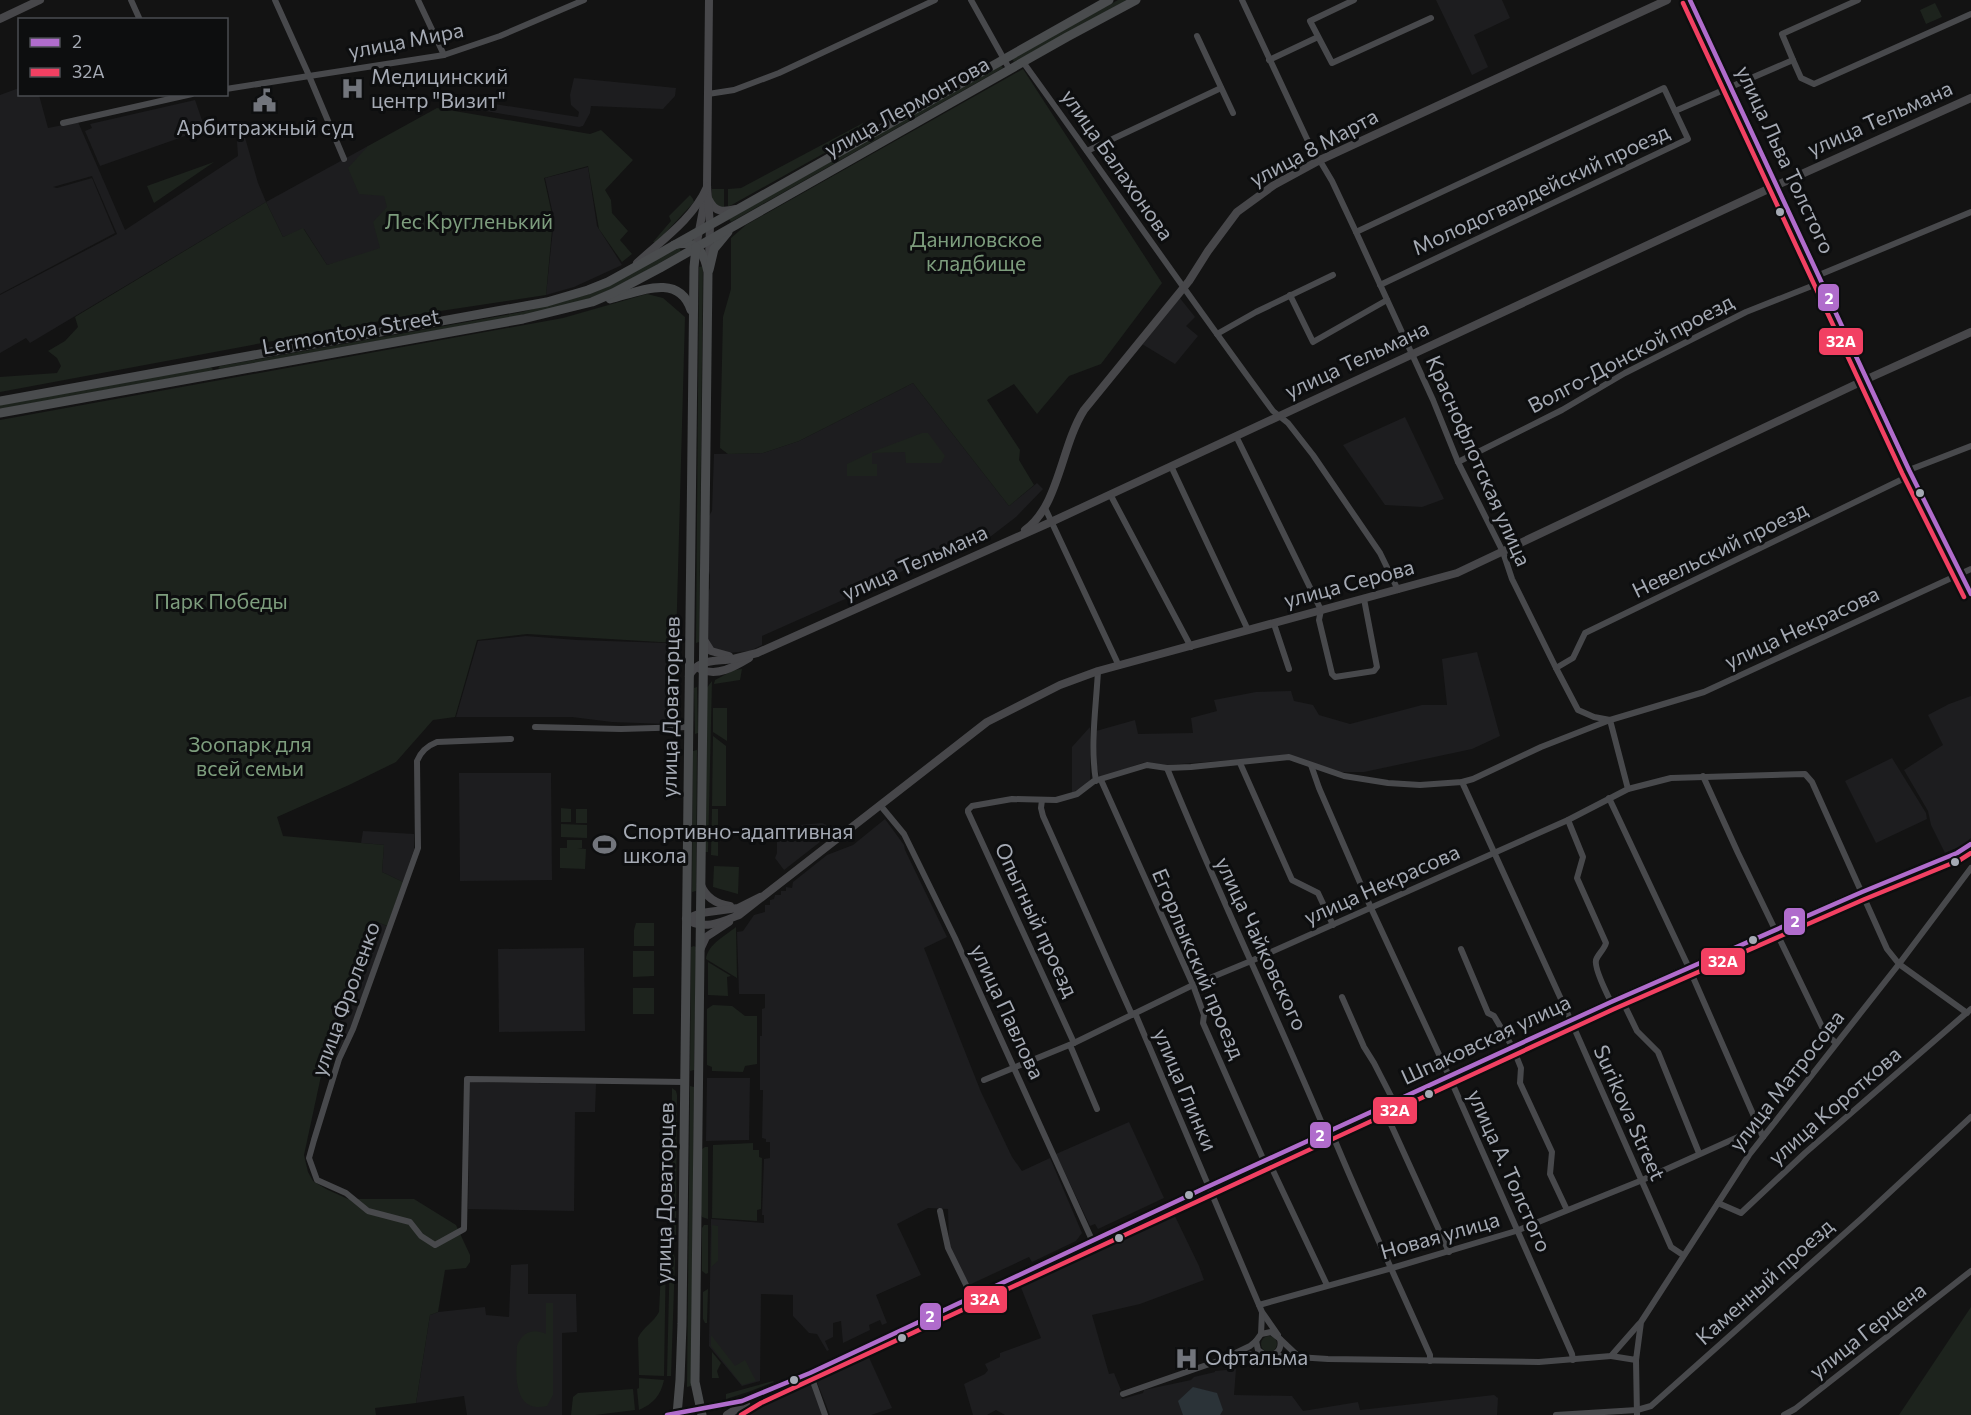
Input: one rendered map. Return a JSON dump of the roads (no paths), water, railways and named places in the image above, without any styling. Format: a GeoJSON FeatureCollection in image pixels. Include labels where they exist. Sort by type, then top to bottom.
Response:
{"type":"FeatureCollection","features":[{"type":"Feature","properties":{"kind":"main road"},"geometry":{"type":"LineString","coordinates":[[0,19],[39,0]]}},
{"type":"Feature","properties":{"kind":"main road","name":"улица Доваторцев"},"geometry":{"type":"LineString","coordinates":[[702,1415],[695,1382],[703,743],[701,667],[704,640],[710,239],[707,186],[709,0]]}},
{"type":"Feature","properties":{"kind":"main road","name":"улица Лермонтова"},"geometry":{"type":"LineString","coordinates":[[698,231],[1109,0]]}},
{"type":"Feature","properties":{"kind":"main road","name":"улица Лермонтова"},"geometry":{"type":"LineString","coordinates":[[696,247],[1136,0]]}},
{"type":"Feature","properties":{"kind":"main road","name":"улица 8 Марта"},"geometry":{"type":"LineString","coordinates":[[988,549],[1033,524],[1045,507],[1078,419],[1184,287],[1237,212],[1274,185],[1320,160],[1667,0]]}},
{"type":"Feature","properties":{"kind":"main road","name":"улица Льва Толстого"},"geometry":{"type":"LineString","coordinates":[[1690,0],[1910,473],[1971,594]]}},
{"type":"Feature","properties":{"kind":"main road","name":"улица Тельмана"},"geometry":{"type":"LineString","coordinates":[[703,691],[706,683],[712,678],[734,668],[757,653],[1051,522],[1777,185],[1971,98]]}},
{"type":"Feature","properties":{"kind":"main road","name":"улица Доваторцев"},"geometry":{"type":"LineString","coordinates":[[677,1412],[682,1324],[694,322],[696,247],[707,186]]}},
{"type":"Feature","properties":{"kind":"main road","name":"Lermontova Street"},"geometry":{"type":"LineString","coordinates":[[630,270],[696,207],[707,186]]}},
{"type":"Feature","properties":{"kind":"main road"},"geometry":{"type":"LineString","coordinates":[[708,198],[715,209],[721,211],[740,208]]}},
{"type":"Feature","properties":{"kind":"main road"},"geometry":{"type":"LineString","coordinates":[[708,272],[714,249],[719,241],[742,220]]}},
{"type":"Feature","properties":{"kind":"main road","name":"Lermontova Street"},"geometry":{"type":"LineString","coordinates":[[0,401],[546,302],[588,290],[630,270],[698,231]]}},
{"type":"Feature","properties":{"kind":"main road"},"geometry":{"type":"LineString","coordinates":[[674,245],[689,243],[696,247],[705,257],[708,272]]}},
{"type":"Feature","properties":{"kind":"main road","name":"Lermontova Street"},"geometry":{"type":"LineString","coordinates":[[0,413],[523,319],[573,308],[613,293],[696,247]]}},
{"type":"Feature","properties":{"kind":"main road"},"geometry":{"type":"LineString","coordinates":[[573,308],[663,287],[674,288],[686,297],[694,322]]}},
{"type":"Feature","properties":{"kind":"main road","name":"улица Серова"},"geometry":{"type":"LineString","coordinates":[[700,950],[706,937],[739,915],[987,722],[1060,685],[1098,671],[1456,573],[1971,332]]}},
{"type":"Feature","properties":{"kind":"main road"},"geometry":{"type":"LineString","coordinates":[[213,361],[217,374]]}},
{"type":"Feature","properties":{"kind":"main road","name":"улица Тельмана"},"geometry":{"type":"LineString","coordinates":[[704,640],[707,647],[717,654],[741,657]]}},
{"type":"Feature","properties":{"kind":"main road","name":"улица Тельмана"},"geometry":{"type":"LineString","coordinates":[[701,667],[757,653]]}},
{"type":"Feature","properties":{"kind":"main road"},"geometry":{"type":"LineString","coordinates":[[689,676],[701,667],[690,654]]}},
{"type":"Feature","properties":{"kind":"main road","name":"улица Тельмана"},"geometry":{"type":"LineString","coordinates":[[701,667],[715,672],[734,668]]}},
{"type":"Feature","properties":{"kind":"main road"},"geometry":{"type":"LineString","coordinates":[[689,744],[703,743]]}},
{"type":"Feature","properties":{"kind":"main road","name":"Шпаковская улица"},"geometry":{"type":"LineString","coordinates":[[667,1415],[734,1403],[757,1396],[810,1373],[1207,1186],[1611,1002],[1862,892],[1970,849]]}},
{"type":"Feature","properties":{"kind":"main road"},"geometry":{"type":"LineString","coordinates":[[701,885],[704,892],[719,904],[729,906],[748,904]]}},
{"type":"Feature","properties":{"kind":"main road","name":"улица Серова"},"geometry":{"type":"LineString","coordinates":[[686,919],[701,913],[729,910],[748,904],[760,897]]}},
{"type":"Feature","properties":{"kind":"main road","name":"улица Серова"},"geometry":{"type":"LineString","coordinates":[[700,926],[721,922],[739,915]]}},
{"type":"Feature","properties":{"kind":"main road"},"geometry":{"type":"LineString","coordinates":[[686,919],[700,926]]}},
{"type":"Feature","properties":{"kind":"main road","name":"Шпаковская улица"},"geometry":{"type":"LineString","coordinates":[[727,1415],[757,1396]]}},
{"type":"Feature","properties":{"kind":"street"},"geometry":{"type":"LineString","coordinates":[[131,0],[139,18]]}},
{"type":"Feature","properties":{"kind":"street"},"geometry":{"type":"LineString","coordinates":[[275,0],[344,159]]}},
{"type":"Feature","properties":{"kind":"street"},"geometry":{"type":"LineString","coordinates":[[418,0],[444,55]]}},
{"type":"Feature","properties":{"kind":"street","name":"улица Мира"},"geometry":{"type":"LineString","coordinates":[[228,89],[444,55],[500,36],[584,0]]}},
{"type":"Feature","properties":{"kind":"street"},"geometry":{"type":"LineString","coordinates":[[708,94],[734,90],[778,74],[935,0]]}},
{"type":"Feature","properties":{"kind":"street"},"geometry":{"type":"LineString","coordinates":[[971,0],[1010,70]]}},
{"type":"Feature","properties":{"kind":"street","name":"Краснофлотская улица"},"geometry":{"type":"LineString","coordinates":[[1242,0],[1307,139],[1356,232],[1458,462],[1503,552],[1512,579],[1556,668],[1578,710],[1594,717],[1610,720]]}},
{"type":"Feature","properties":{"kind":"street"},"geometry":{"type":"LineString","coordinates":[[1354,0],[1310,21],[1332,63],[1431,18]]}},
{"type":"Feature","properties":{"kind":"street"},"geometry":{"type":"LineString","coordinates":[[1858,0],[1782,34],[1801,78],[1814,84],[1971,14]]}},
{"type":"Feature","properties":{"kind":"street"},"geometry":{"type":"LineString","coordinates":[[1197,36],[1233,113]]}},
{"type":"Feature","properties":{"kind":"street"},"geometry":{"type":"LineString","coordinates":[[1269,60],[1318,37]]}},
{"type":"Feature","properties":{"kind":"street","name":"Молодогвардейский проезд"},"geometry":{"type":"LineString","coordinates":[[1675,111],[1793,60]]}},
{"type":"Feature","properties":{"kind":"street","name":"улица Балахонова"},"geometry":{"type":"LineString","coordinates":[[1023,62],[1216,334],[1273,411],[1288,423],[1313,455],[1380,553],[1398,590]]}},
{"type":"Feature","properties":{"kind":"street"},"geometry":{"type":"LineString","coordinates":[[1087,151],[1221,88]]}},
{"type":"Feature","properties":{"kind":"street","name":"Молодогвардейский проезд"},"geometry":{"type":"LineString","coordinates":[[1356,232],[1664,88],[1688,139],[1380,285]]}},
{"type":"Feature","properties":{"kind":"street"},"geometry":{"type":"LineString","coordinates":[[63,123],[178,96]]}},
{"type":"Feature","properties":{"kind":"street","name":"Волго-Донской проезд"},"geometry":{"type":"LineString","coordinates":[[1458,462],[1562,410],[1625,373],[1746,312],[1971,212]]}},
{"type":"Feature","properties":{"kind":"street"},"geometry":{"type":"LineString","coordinates":[[1216,334],[1334,275]]}},
{"type":"Feature","properties":{"kind":"street"},"geometry":{"type":"LineString","coordinates":[[1290,295],[1313,342],[1387,300]]}},
{"type":"Feature","properties":{"kind":"street"},"geometry":{"type":"LineString","coordinates":[[1236,436],[1321,610],[1319,620],[1332,674],[1335,677],[1374,671],[1377,667],[1364,599]]}},
{"type":"Feature","properties":{"kind":"street","name":"Невельский проезд"},"geometry":{"type":"LineString","coordinates":[[1556,668],[1573,658],[1585,633],[1910,473],[1971,446]]}},
{"type":"Feature","properties":{"kind":"street"},"geometry":{"type":"LineString","coordinates":[[1171,466],[1248,630]]}},
{"type":"Feature","properties":{"kind":"street"},"geometry":{"type":"LineString","coordinates":[[1110,494],[1191,647]]}},
{"type":"Feature","properties":{"kind":"street"},"geometry":{"type":"LineString","coordinates":[[1045,507],[1119,666]]}},
{"type":"Feature","properties":{"kind":"street","name":"улица Некрасова"},"geometry":{"type":"LineString","coordinates":[[968,810],[972,806],[1012,799],[1056,800],[1077,794],[1099,781],[1147,765],[1167,768],[1289,758],[1344,776],[1388,783],[1420,785],[1462,782],[1610,720],[1704,692],[1971,569]]}},
{"type":"Feature","properties":{"kind":"street"},"geometry":{"type":"LineString","coordinates":[[1274,624],[1289,669]]}},
{"type":"Feature","properties":{"kind":"street","name":"Егорлыкский проезд"},"geometry":{"type":"LineString","coordinates":[[1098,671],[1093,762],[1099,781],[1192,985],[1204,1015],[1203,1023],[1327,1285]]}},
{"type":"Feature","properties":{"kind":"street"},"geometry":{"type":"LineString","coordinates":[[1610,720],[1628,789]]}},
{"type":"Feature","properties":{"kind":"street"},"geometry":{"type":"LineString","coordinates":[[535,727],[621,729],[689,727]]}},
{"type":"Feature","properties":{"kind":"street","name":"улица Фроленко"},"geometry":{"type":"LineString","coordinates":[[511,739],[437,742],[427,746],[420,754],[417,761],[418,848],[353,1029],[339,1059],[309,1158],[317,1180],[346,1193],[368,1211],[410,1222],[421,1236],[435,1245],[464,1229],[467,1079],[684,1082]]}},
{"type":"Feature","properties":{"kind":"street"},"geometry":{"type":"LineString","coordinates":[[1240,763],[1292,880],[1318,893],[1333,925]]}},
{"type":"Feature","properties":{"kind":"street","name":"улица А. Толстого"},"geometry":{"type":"LineString","coordinates":[[1311,765],[1318,788],[1449,1076],[1573,1360]]}},
{"type":"Feature","properties":{"kind":"street","name":"улица Чайковского"},"geometry":{"type":"LineString","coordinates":[[1167,768],[1197,842],[1392,1268],[1430,1355],[1430,1361]]}},
{"type":"Feature","properties":{"kind":"street","name":"улица Некрасова"},"geometry":{"type":"LineString","coordinates":[[984,1080],[1072,1044],[1192,985],[1568,820],[1628,789],[1671,778],[1805,774],[1812,782],[1862,892]]}},
{"type":"Feature","properties":{"kind":"street"},"geometry":{"type":"LineString","coordinates":[[1703,776],[1825,1033],[1836,1043]]}},
{"type":"Feature","properties":{"kind":"street","name":"Surikova Street"},"geometry":{"type":"LineString","coordinates":[[1462,782],[1571,1021],[1640,1181],[1671,1247],[1683,1255]]}},
{"type":"Feature","properties":{"kind":"street"},"geometry":{"type":"LineString","coordinates":[[1609,798],[1689,968],[1763,1137]]}},
{"type":"Feature","properties":{"kind":"street","name":"улица Глинки"},"geometry":{"type":"LineString","coordinates":[[1042,800],[1043,816],[1133,1014],[1262,1312],[1279,1337],[1299,1357]]}},
{"type":"Feature","properties":{"kind":"street","name":"улица Павлова"},"geometry":{"type":"LineString","coordinates":[[880,805],[904,834],[1015,1068],[1092,1240]]}},
{"type":"Feature","properties":{"kind":"street","name":"Опытный проезд"},"geometry":{"type":"LineString","coordinates":[[968,810],[1072,1044],[1097,1109]]}},
{"type":"Feature","properties":{"kind":"street"},"geometry":{"type":"LineString","coordinates":[[1568,820],[1583,857],[1577,878],[1606,943],[1604,950],[1596,959],[1596,966],[1611,1002]]}},
{"type":"Feature","properties":{"kind":"street","name":"улица Матросова"},"geometry":{"type":"LineString","coordinates":[[1611,1356],[1641,1322],[1749,1155],[1971,868]]}},
{"type":"Feature","properties":{"kind":"street"},"geometry":{"type":"LineString","coordinates":[[1862,892],[1887,949],[1899,964],[1970,1012]]}},
{"type":"Feature","properties":{"kind":"street"},"geometry":{"type":"LineString","coordinates":[[1461,949],[1488,1013],[1494,1016],[1513,1048],[1521,1068],[1520,1083],[1552,1152],[1550,1174],[1567,1209]]}},
{"type":"Feature","properties":{"kind":"street"},"geometry":{"type":"LineString","coordinates":[[1342,997],[1364,1047],[1394,1102]]}},
{"type":"Feature","properties":{"kind":"street"},"geometry":{"type":"LineString","coordinates":[[1621,998],[1637,1032],[1659,1052],[1699,1153]]}},
{"type":"Feature","properties":{"kind":"street","name":"улица Короткова"},"geometry":{"type":"LineString","coordinates":[[1718,1203],[1741,1213],[1805,1152],[1970,1012]]}},
{"type":"Feature","properties":{"kind":"street"},"geometry":{"type":"LineString","coordinates":[[1383,1107],[1449,1252]]}},
{"type":"Feature","properties":{"kind":"street","name":"Каменный проезд"},"geometry":{"type":"LineString","coordinates":[[1556,1415],[1637,1413],[1651,1406],[1862,1218],[1971,1117]]}},
{"type":"Feature","properties":{"kind":"street","name":"Новая улица"},"geometry":{"type":"LineString","coordinates":[[1259,1305],[1516,1231],[1640,1181],[1738,1137],[1756,1124]]}},
{"type":"Feature","properties":{"kind":"street"},"geometry":{"type":"LineString","coordinates":[[940,1211],[948,1248],[972,1297]]}},
{"type":"Feature","properties":{"kind":"street","name":"улица Герцена"},"geometry":{"type":"LineString","coordinates":[[1784,1415],[1795,1409],[1971,1271]]}},
{"type":"Feature","properties":{"kind":"street","name":"улица Глинки"},"geometry":{"type":"LineString","coordinates":[[1261,1334],[1262,1312]]}},
{"type":"Feature","properties":{"kind":"street","name":"улица Матросова"},"geometry":{"type":"LineString","coordinates":[[1637,1413],[1636,1360],[1641,1322]]}},
{"type":"Feature","properties":{"kind":"street"},"geometry":{"type":"LineString","coordinates":[[1123,1394],[1237,1353],[1268,1331],[1279,1337],[1281,1344],[1275,1354],[1267,1355],[1258,1350],[1256,1341]]}},
{"type":"Feature","properties":{"kind":"street"},"geometry":{"type":"LineString","coordinates":[[1237,1353],[1430,1361],[1539,1362],[1611,1356],[1636,1360]]}},
{"type":"Feature","properties":{"kind":"street"},"geometry":{"type":"LineString","coordinates":[[810,1373],[825,1415]]}},
{"type":"Feature","properties":{"kind":"place","name":"Медицинский центр \"Визит\""},"geometry":{"type":"Point","coordinates":[353,89]}},
{"type":"Feature","properties":{"kind":"place","name":"Арбитражный суд"},"geometry":{"type":"Point","coordinates":[265,100]}},
{"type":"Feature","properties":{"kind":"place","name":"Спортивно-адаптивная школа"},"geometry":{"type":"Point","coordinates":[605,844]}},
{"type":"Feature","properties":{"kind":"place","name":"Офтальма"},"geometry":{"type":"Point","coordinates":[1187,1358]}},
{"type":"Feature","properties":{"kind":"park label","name":"Лес Кругленький"},"geometry":{"type":"Point","coordinates":[469,222]}},
{"type":"Feature","properties":{"kind":"park label","name":"Даниловское кладбище"},"geometry":{"type":"Point","coordinates":[976,252]}},
{"type":"Feature","properties":{"kind":"park label","name":"Парк Победы"},"geometry":{"type":"Point","coordinates":[221,602]}},
{"type":"Feature","properties":{"kind":"park label","name":"Зоопарк для всей семьи"},"geometry":{"type":"Point","coordinates":[250,757]}}]}
